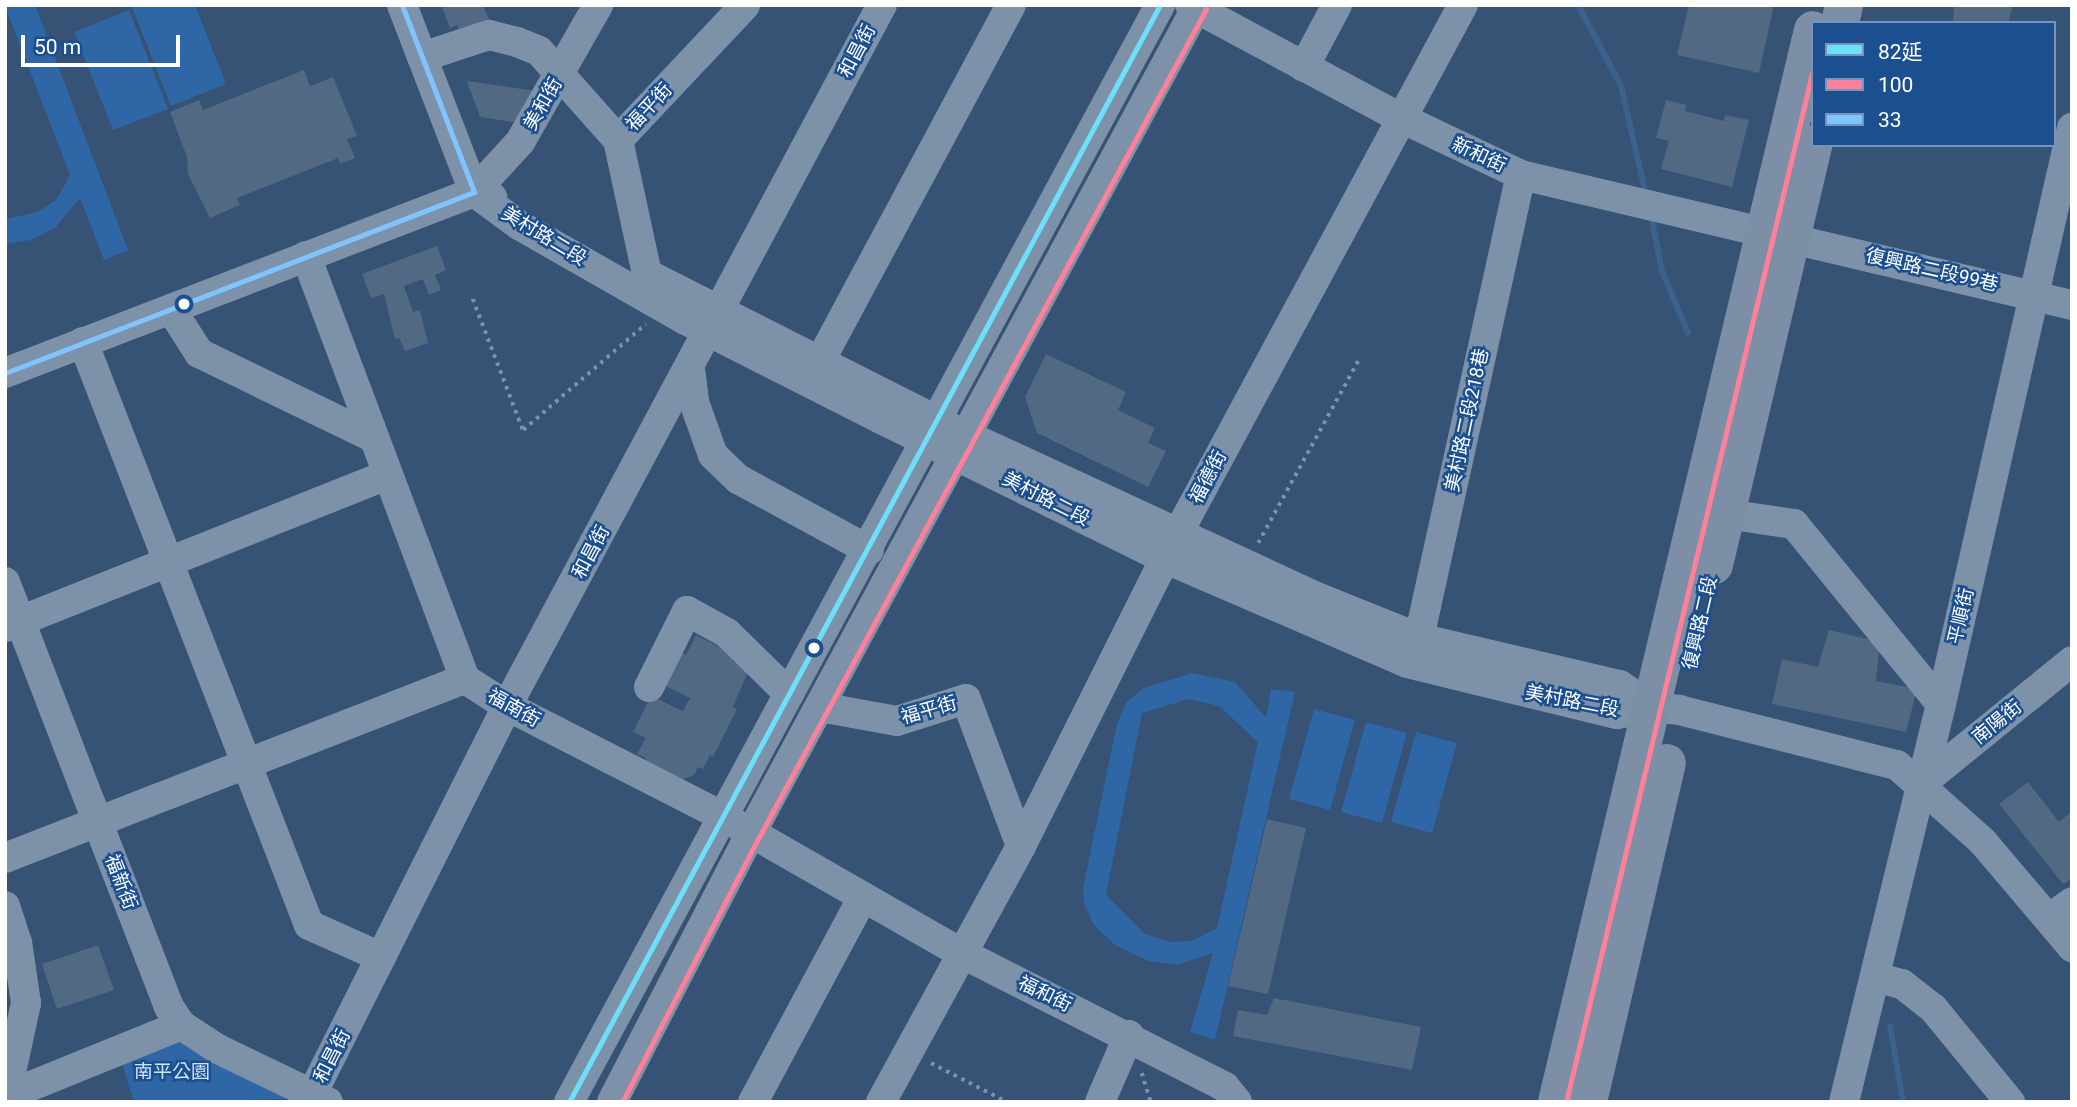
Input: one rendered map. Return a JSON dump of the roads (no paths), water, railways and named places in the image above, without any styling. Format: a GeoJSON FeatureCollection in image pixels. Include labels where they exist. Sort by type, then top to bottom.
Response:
{"type":"FeatureCollection","features":[{"type":"Feature","properties":{"kind":"main road","name":"復興路二段"},"geometry":{"type":"LineString","coordinates":[[1557,1102],[1666,709],[1726,514],[1811,42]]}},
{"type":"Feature","properties":{"kind":"main road","name":"復興路二段"},"geometry":{"type":"LineString","coordinates":[[1588,1102],[1666,709],[1778,236],[1812,147]]}},
{"type":"Feature","properties":{"kind":"street"},"geometry":{"type":"LineString","coordinates":[[5,373],[474,192],[402,5]]}},
{"type":"Feature","properties":{"kind":"street","name":"美和街"},"geometry":{"type":"LineString","coordinates":[[474,192],[520,142],[598,5]]}},
{"type":"Feature","properties":{"kind":"street","name":"福平街"},"geometry":{"type":"LineString","coordinates":[[647,274],[618,140],[745,5]]}},
{"type":"Feature","properties":{"kind":"street","name":"和昌街"},"geometry":{"type":"LineString","coordinates":[[316,1099],[381,957],[507,706],[882,5]]}},
{"type":"Feature","properties":{"kind":"street"},"geometry":{"type":"LineString","coordinates":[[815,372],[1011,5]]}},
{"type":"Feature","properties":{"kind":"street"},"geometry":{"type":"LineString","coordinates":[[569,1102],[722,816],[869,550],[1160,5]]}},
{"type":"Feature","properties":{"kind":"street"},"geometry":{"type":"LineString","coordinates":[[1304,66],[1337,5]]}},
{"type":"Feature","properties":{"kind":"street","name":"福德街"},"geometry":{"type":"LineString","coordinates":[[881,1102],[1021,846],[1171,547],[1463,5]]}},
{"type":"Feature","properties":{"kind":"street"},"geometry":{"type":"LineString","coordinates":[[612,1102],[751,833],[1195,6]]}},
{"type":"Feature","properties":{"kind":"street","name":"新和街"},"geometry":{"type":"LineString","coordinates":[[1195,6],[1401,118],[1521,175],[1778,236]]}},
{"type":"Feature","properties":{"kind":"street"},"geometry":{"type":"LineString","coordinates":[[422,57],[489,35],[539,51],[590,114],[618,140]]}},
{"type":"Feature","properties":{"kind":"street","name":"平順街"},"geometry":{"type":"LineString","coordinates":[[1844,1102],[1941,704],[2072,128]]}},
{"type":"Feature","properties":{"kind":"street","name":"美村路二段218巷"},"geometry":{"type":"LineString","coordinates":[[1413,651],[1521,175]]}},
{"type":"Feature","properties":{"kind":"street","name":"美村路二段"},"geometry":{"type":"LineString","coordinates":[[474,192],[519,225],[666,307],[715,321]]}},
{"type":"Feature","properties":{"kind":"street","name":"美村路二段"},"geometry":{"type":"LineString","coordinates":[[474,192],[525,208],[647,274],[715,321],[1171,547],[1413,651],[1617,714],[1666,709],[1897,765],[1922,783],[2061,911],[2072,947]]}},
{"type":"Feature","properties":{"kind":"street","name":"復興路二段99巷"},"geometry":{"type":"LineString","coordinates":[[1778,236],[2072,305]]}},
{"type":"Feature","properties":{"kind":"street","name":"福南街"},"geometry":{"type":"LineString","coordinates":[[306,256],[385,476],[464,680],[507,706],[722,816],[961,953]]}},
{"type":"Feature","properties":{"kind":"street"},"geometry":{"type":"LineString","coordinates":[[171,309],[199,353],[372,437]]}},
{"type":"Feature","properties":{"kind":"street"},"geometry":{"type":"LineString","coordinates":[[83,342],[309,925],[381,957]]}},
{"type":"Feature","properties":{"kind":"street"},"geometry":{"type":"LineString","coordinates":[[690,368],[694,402],[713,455],[738,479],[869,550]]}},
{"type":"Feature","properties":{"kind":"street"},"geometry":{"type":"LineString","coordinates":[[13,624],[385,476]]}},
{"type":"Feature","properties":{"kind":"street"},"geometry":{"type":"LineString","coordinates":[[1726,514],[1794,524],[1941,704]]}},
{"type":"Feature","properties":{"kind":"street","name":"美村路二段"},"geometry":{"type":"LineString","coordinates":[[1171,547],[1246,566],[1413,651]]}},
{"type":"Feature","properties":{"kind":"street","name":"福新街"},"geometry":{"type":"LineString","coordinates":[[5,582],[13,624],[97,822],[169,1007],[181,1025],[218,1049],[316,1099]]}},
{"type":"Feature","properties":{"kind":"street"},"geometry":{"type":"LineString","coordinates":[[649,687],[687,611],[727,633],[789,694]]}},
{"type":"Feature","properties":{"kind":"street","name":"南陽街"},"geometry":{"type":"LineString","coordinates":[[1922,783],[2072,661]]}},
{"type":"Feature","properties":{"kind":"street"},"geometry":{"type":"LineString","coordinates":[[5,858],[464,680]]}},
{"type":"Feature","properties":{"kind":"street","name":"福平街"},"geometry":{"type":"LineString","coordinates":[[820,707],[897,721],[965,699],[1021,846]]}},
{"type":"Feature","properties":{"kind":"street"},"geometry":{"type":"LineString","coordinates":[[753,1102],[863,897]]}},
{"type":"Feature","properties":{"kind":"street"},"geometry":{"type":"LineString","coordinates":[[5,906],[17,942],[26,1003],[7,1098]]}},
{"type":"Feature","properties":{"kind":"street","name":"福和街"},"geometry":{"type":"LineString","coordinates":[[961,953],[1129,1035]]}},
{"type":"Feature","properties":{"kind":"street"},"geometry":{"type":"LineString","coordinates":[[1875,977],[1902,984],[1933,1008],[2010,1102]]}},
{"type":"Feature","properties":{"kind":"street"},"geometry":{"type":"LineString","coordinates":[[7,1098],[181,1025]]}},
{"type":"Feature","properties":{"kind":"street"},"geometry":{"type":"LineString","coordinates":[[1100,1102],[1129,1035],[1225,1087],[1237,1102]]}},
{"type":"Feature","properties":{"kind":"waterway"},"geometry":{"type":"LineString","coordinates":[[1578,5],[1621,86],[1646,195]]}},
{"type":"Feature","properties":{"kind":"waterway"},"geometry":{"type":"LineString","coordinates":[[1651,215],[1662,271],[1688,333]]}},
{"type":"Feature","properties":{"kind":"waterway"},"geometry":{"type":"LineString","coordinates":[[1890,1026],[1903,1102]]}},
{"type":"Feature","properties":{"kind":"park label","name":"南平公園"},"geometry":{"type":"Point","coordinates":[172,1072]}}]}
